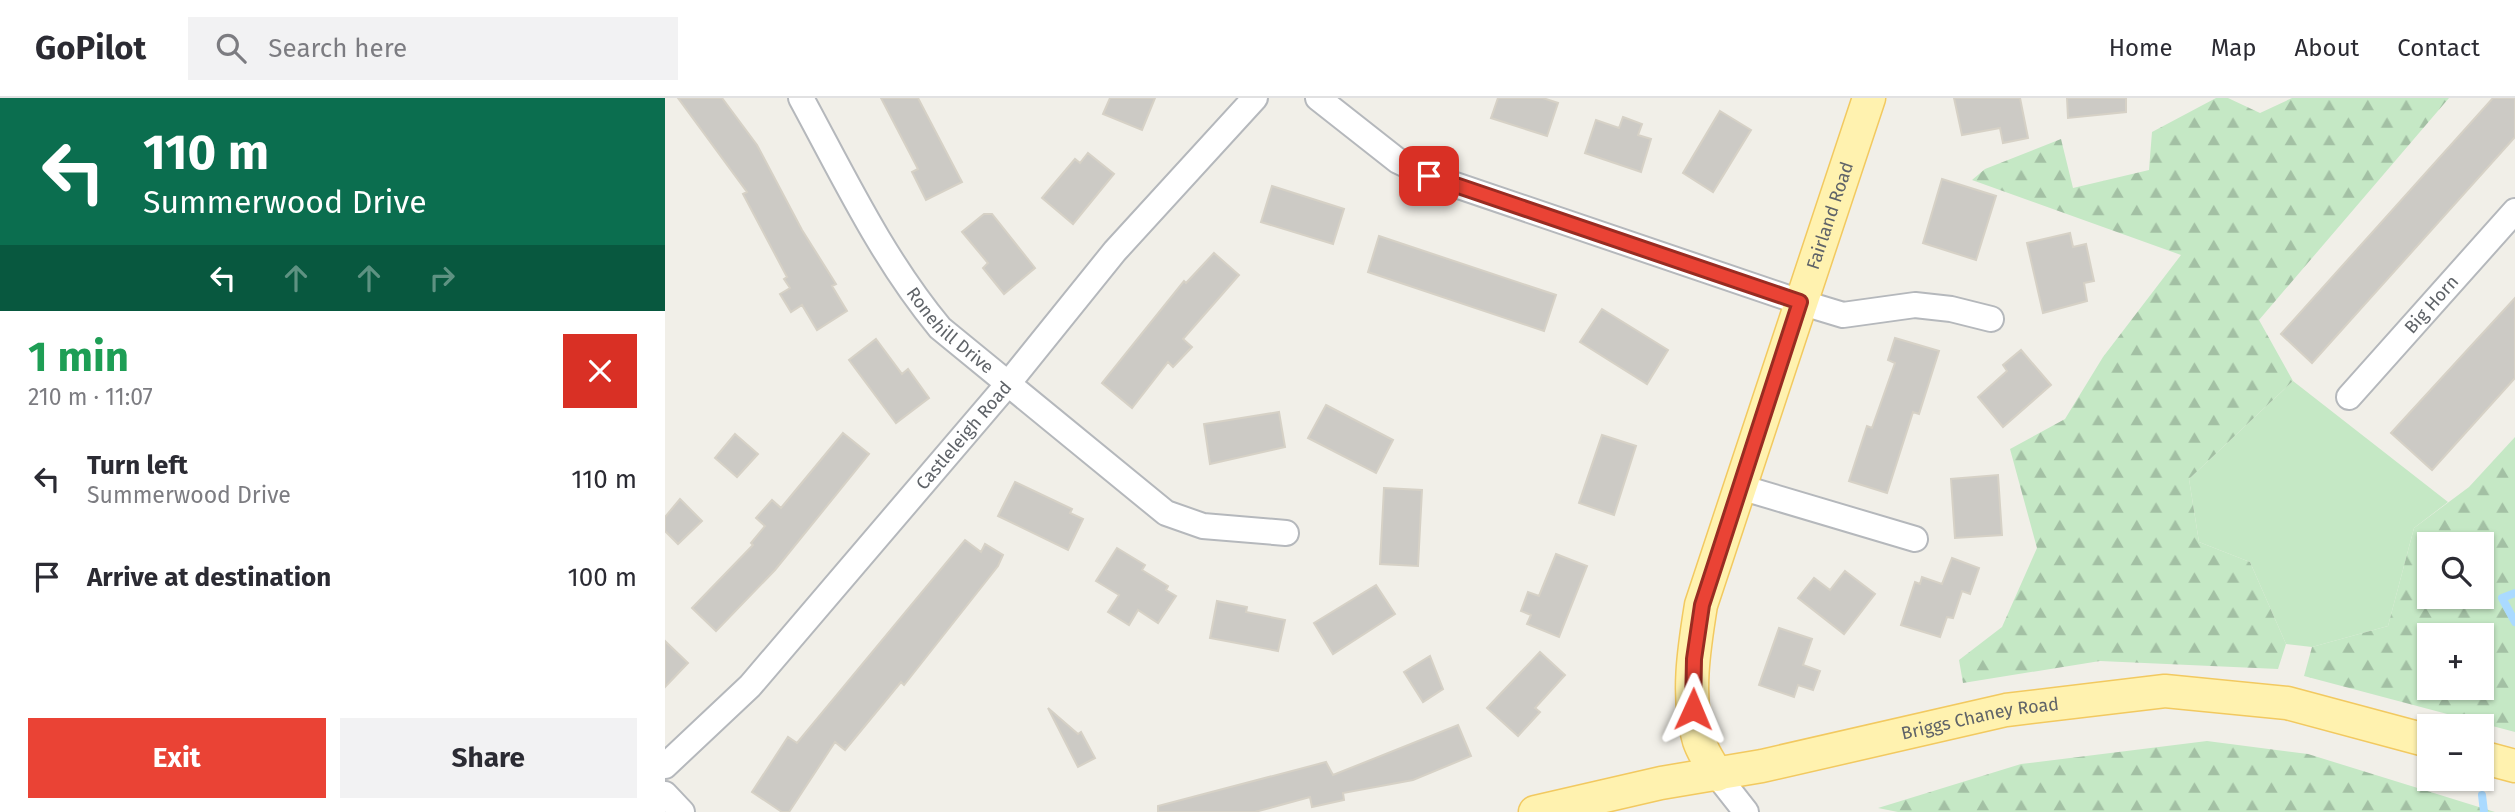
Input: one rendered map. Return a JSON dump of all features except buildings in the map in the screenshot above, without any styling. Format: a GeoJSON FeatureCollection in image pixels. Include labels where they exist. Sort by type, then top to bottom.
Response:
{"type":"FeatureCollection","features":[{"type":"Feature","properties":{"kind":"main road","name":"Fairland Road"},"geometry":{"type":"LineString","coordinates":[[1717,775],[1700,743],[1693,709],[1694,659],[1702,605],[1869,98]]}},
{"type":"Feature","properties":{"kind":"main road","name":"Briggs Chaney Road"},"geometry":{"type":"LineString","coordinates":[[1535,812],[1661,783],[1717,775],[2005,710],[2165,691],[2287,703],[2417,738]]}},
{"type":"Feature","properties":{"kind":"main road"},"geometry":{"type":"LineString","coordinates":[[2494,760],[2515,766]]}},
{"type":"Feature","properties":{"kind":"street","name":"Ronehill Drive"},"geometry":{"type":"LineString","coordinates":[[801,98],[859,211],[922,306],[940,328],[1166,513],[1203,526],[1286,533]]}},
{"type":"Feature","properties":{"kind":"street","name":"Castleleigh Road"},"geometry":{"type":"LineString","coordinates":[[665,766],[750,687],[1007,385],[1115,251],[1255,98]]}},
{"type":"Feature","properties":{"kind":"street"},"geometry":{"type":"LineString","coordinates":[[1318,98],[1398,161],[1429,176],[1800,302],[1843,315],[1915,305],[1951,309],[1991,319]]}},
{"type":"Feature","properties":{"kind":"street","name":"Big Horn"},"geometry":{"type":"LineString","coordinates":[[2349,397],[2515,211]]}},
{"type":"Feature","properties":{"kind":"street"},"geometry":{"type":"LineString","coordinates":[[1740,487],[1915,539]]}},
{"type":"Feature","properties":{"kind":"street"},"geometry":{"type":"LineString","coordinates":[[1717,775],[1723,812]]}},
{"type":"Feature","properties":{"kind":"street"},"geometry":{"type":"LineString","coordinates":[[1717,775],[1746,812]]}},
{"type":"Feature","properties":{"kind":"street"},"geometry":{"type":"LineString","coordinates":[[665,794],[683,812]]}},
{"type":"Feature","properties":{"kind":"green space"},"geometry":{"type":"Polygon","coordinates":[[[2216,98],[2228,98],[2260,113],[2292,98],[2449,98],[2259,320],[2293,381],[2189,479],[2199,542],[2250,562],[2286,644],[2278,669],[2100,661],[1963,683],[1959,660],[2002,627],[2037,548],[2010,449],[2065,419],[2103,357],[2181,255],[1972,180],[1985,169],[2061,139],[2073,188],[2149,170],[2152,132],[2216,98]]]}},
{"type":"Feature","properties":{"kind":"green space"},"geometry":{"type":"Polygon","coordinates":[[[2293,381],[2448,502],[2414,528],[2388,626],[2312,647],[2286,644],[2250,562],[2199,542],[2189,479],[2293,381]]]}},
{"type":"Feature","properties":{"kind":"green space"},"geometry":{"type":"Polygon","coordinates":[[[2515,437],[2515,732],[2494,726],[2494,714],[2447,714],[2304,676],[2312,647],[2388,626],[2414,528],[2469,487],[2515,437]]]}},
{"type":"Feature","properties":{"kind":"green space"},"geometry":{"type":"Polygon","coordinates":[[[2207,741],[2308,754],[2417,788],[2417,791],[2427,791],[2495,812],[1898,812],[1878,808],[2021,764],[2207,741]]]}},
{"type":"Feature","properties":{"kind":"waterway"},"geometry":{"type":"LineString","coordinates":[[2515,593],[2502,598],[2515,622]]}},
{"type":"Feature","properties":{"kind":"waterway"},"geometry":{"type":"LineString","coordinates":[[2482,795],[2484,812]]}},
{"type":"Feature","properties":{"kind":"route"},"geometry":{"type":"LineString","coordinates":[[1429,176],[1800,302],[1702,605],[1694,659],[1693,709]]}}]}
